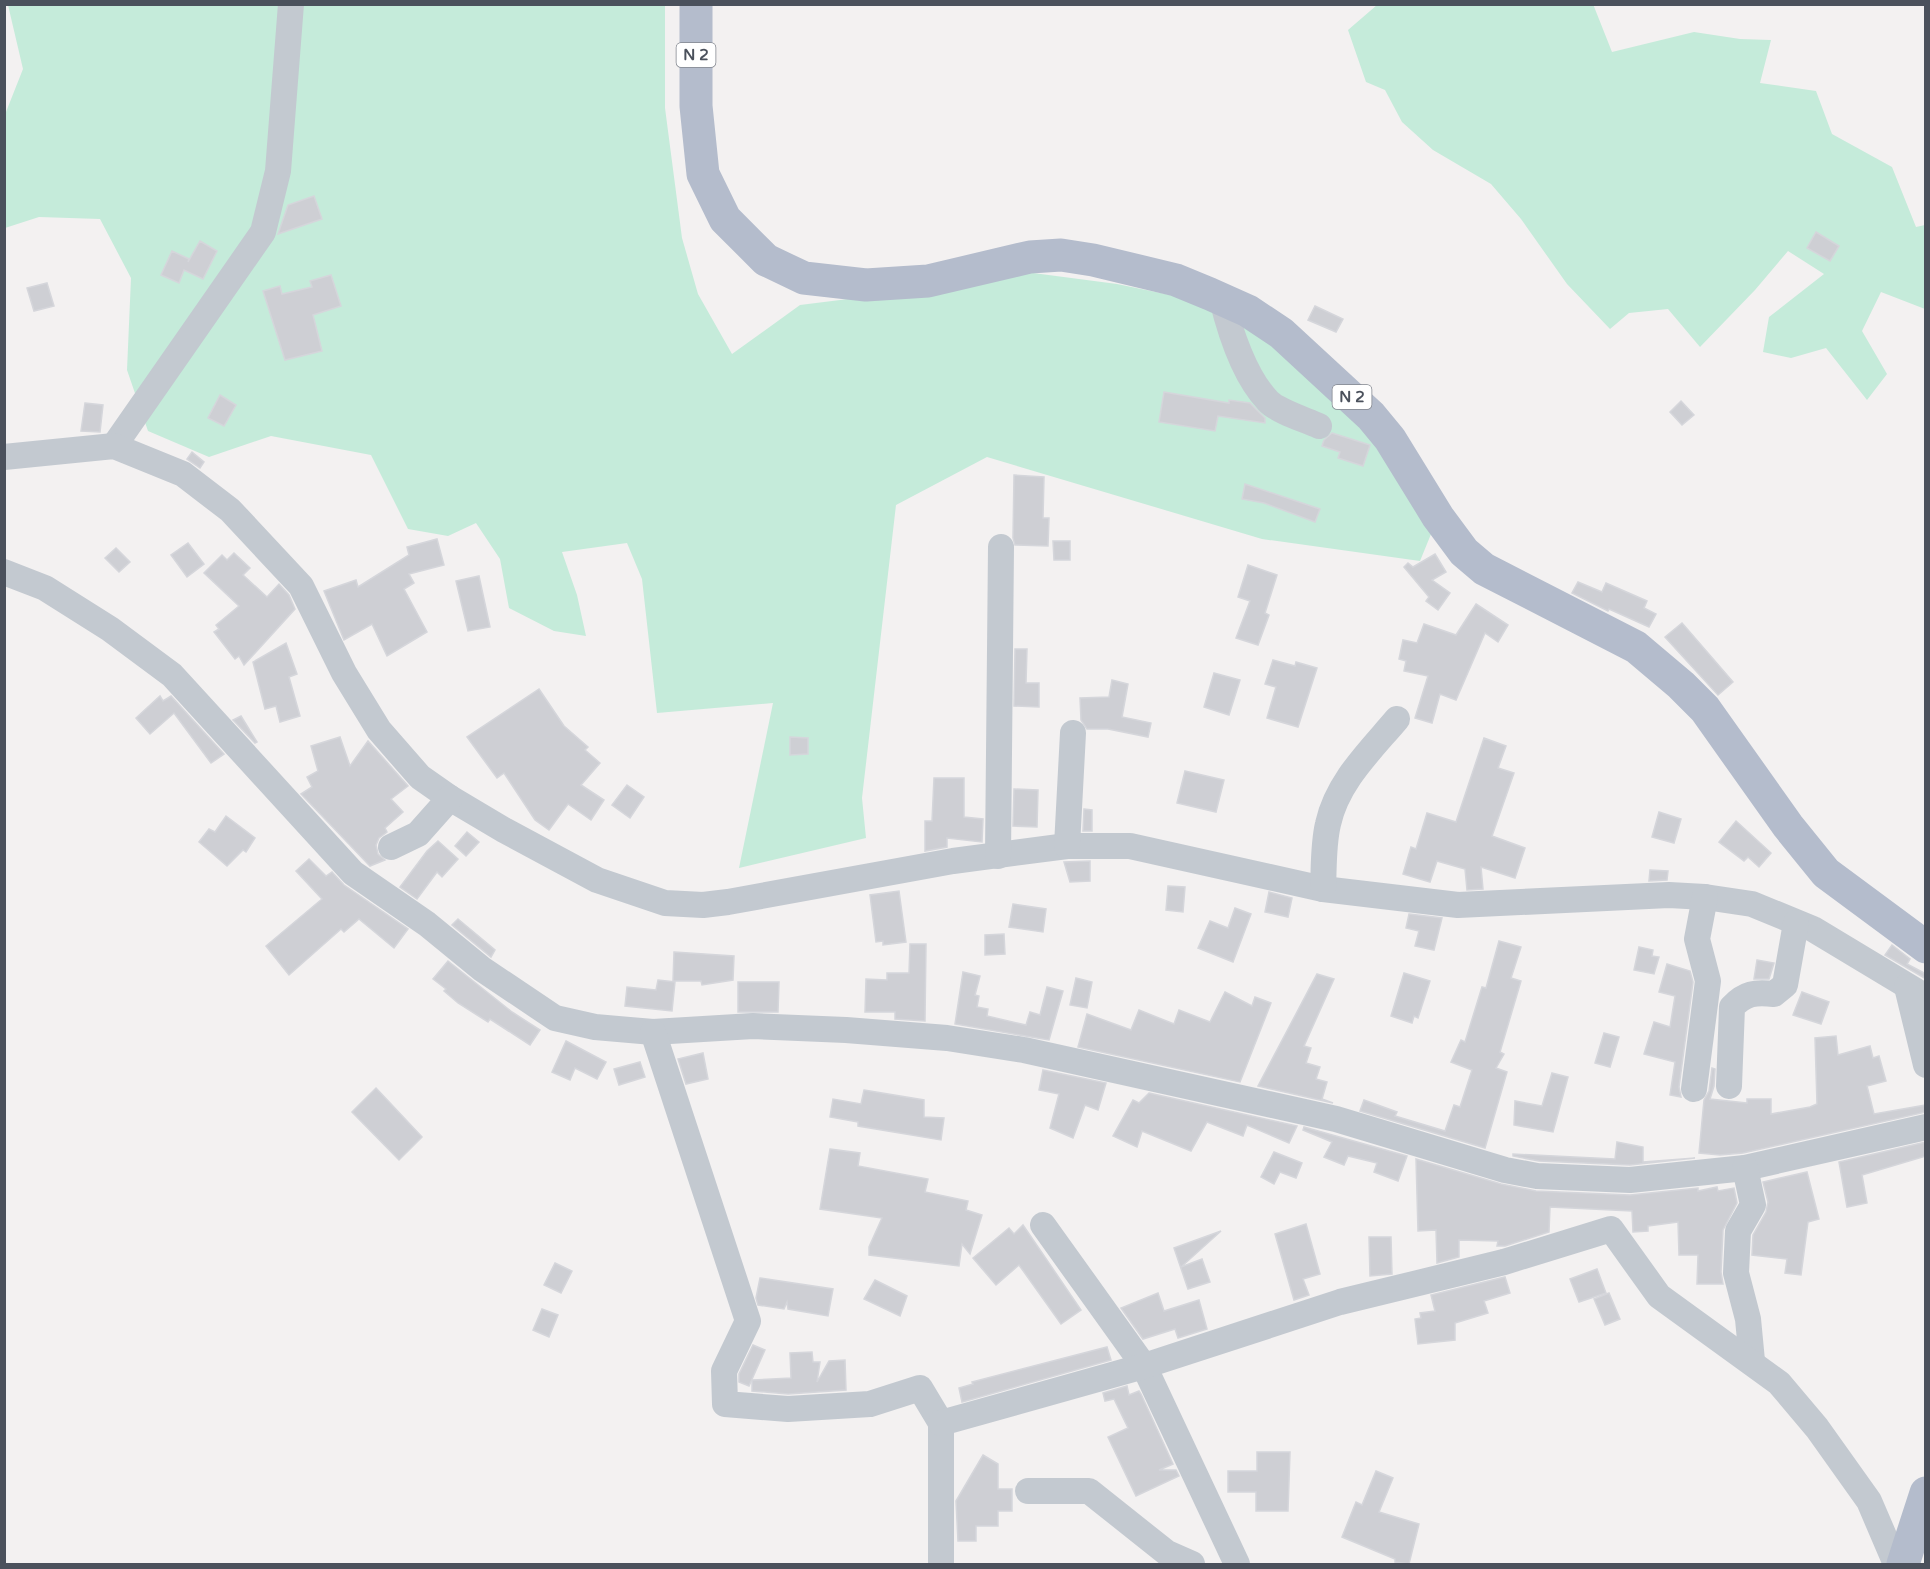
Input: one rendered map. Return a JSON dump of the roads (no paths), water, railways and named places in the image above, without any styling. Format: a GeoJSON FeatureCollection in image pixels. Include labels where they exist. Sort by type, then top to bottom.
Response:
{"type":"FeatureCollection","features":[{"type":"Feature","properties":{"kind":"main road","name":"N 2"},"geometry":{"type":"LineString","coordinates":[[696,4],[696,106],[703,174],[725,219],[766,260],[804,278],[866,285],[928,281],[1030,257],[1061,255],[1093,260],[1176,280],[1248,311],[1281,333],[1371,416],[1390,439],[1438,517],[1464,552],[1484,569],[1636,647],[1705,710],[1788,826],[1826,873],[1926,947]]}},
{"type":"Feature","properties":{"kind":"main road"},"geometry":{"type":"LineString","coordinates":[[1903,1564],[1926,1493]]}},
{"type":"Feature","properties":{"kind":"street"},"geometry":{"type":"LineString","coordinates":[[114,446],[264,232],[278,171],[291,4]]}},
{"type":"Feature","properties":{"kind":"street"},"geometry":{"type":"LineString","coordinates":[[1222,299],[1230,331],[1244,364],[1269,402],[1319,426]]}},
{"type":"Feature","properties":{"kind":"street"},"geometry":{"type":"LineString","coordinates":[[4,457],[114,446],[183,474],[230,510],[301,586],[344,673],[379,730],[420,777],[450,798],[597,880],[665,903],[728,902],[953,861],[1067,846],[1130,846],[1323,889],[1458,906],[1669,896],[1705,897],[1752,904],[1813,929],[1916,992],[1926,1065]]}},
{"type":"Feature","properties":{"kind":"street"},"geometry":{"type":"LineString","coordinates":[[998,856],[1001,547]]}},
{"type":"Feature","properties":{"kind":"street"},"geometry":{"type":"LineString","coordinates":[[4,572],[45,588],[110,629],[172,675],[353,873],[427,924],[482,969],[555,1018],[595,1027],[653,1032],[753,1026],[947,1038],[1024,1050],[1336,1119],[1505,1170],[1537,1176],[1630,1180],[1745,1168],[1926,1127]]}},
{"type":"Feature","properties":{"kind":"street"},"geometry":{"type":"LineString","coordinates":[[1323,889],[1328,824],[1338,797],[1351,773],[1397,719]]}},
{"type":"Feature","properties":{"kind":"street"},"geometry":{"type":"LineString","coordinates":[[1067,846],[1073,733]]}},
{"type":"Feature","properties":{"kind":"street"},"geometry":{"type":"LineString","coordinates":[[391,847],[418,834],[450,798]]}},
{"type":"Feature","properties":{"kind":"street"},"geometry":{"type":"LineString","coordinates":[[1694,1089],[1708,981],[1696,939],[1705,897]]}},
{"type":"Feature","properties":{"kind":"street"},"geometry":{"type":"LineString","coordinates":[[1729,1086],[1732,1007],[1740,997],[1755,992],[1774,994],[1785,984],[1796,923]]}},
{"type":"Feature","properties":{"kind":"street"},"geometry":{"type":"LineString","coordinates":[[653,1032],[748,1321],[724,1371],[725,1404],[788,1409],[870,1404],[920,1388],[940,1423],[941,1564]]}},
{"type":"Feature","properties":{"kind":"street"},"geometry":{"type":"LineString","coordinates":[[1745,1168],[1753,1205],[1738,1231],[1736,1273],[1748,1319],[1752,1361]]}},
{"type":"Feature","properties":{"kind":"street"},"geometry":{"type":"LineString","coordinates":[[1043,1225],[1144,1366],[1238,1564]]}},
{"type":"Feature","properties":{"kind":"street"},"geometry":{"type":"LineString","coordinates":[[940,1423],[1144,1366],[1340,1302],[1504,1262],[1611,1229],[1659,1296],[1752,1361],[1779,1383],[1817,1428],[1869,1501],[1896,1564]]}},
{"type":"Feature","properties":{"kind":"street"},"geometry":{"type":"LineString","coordinates":[[1028,1491],[1089,1491],[1167,1553],[1192,1564]]}}]}
